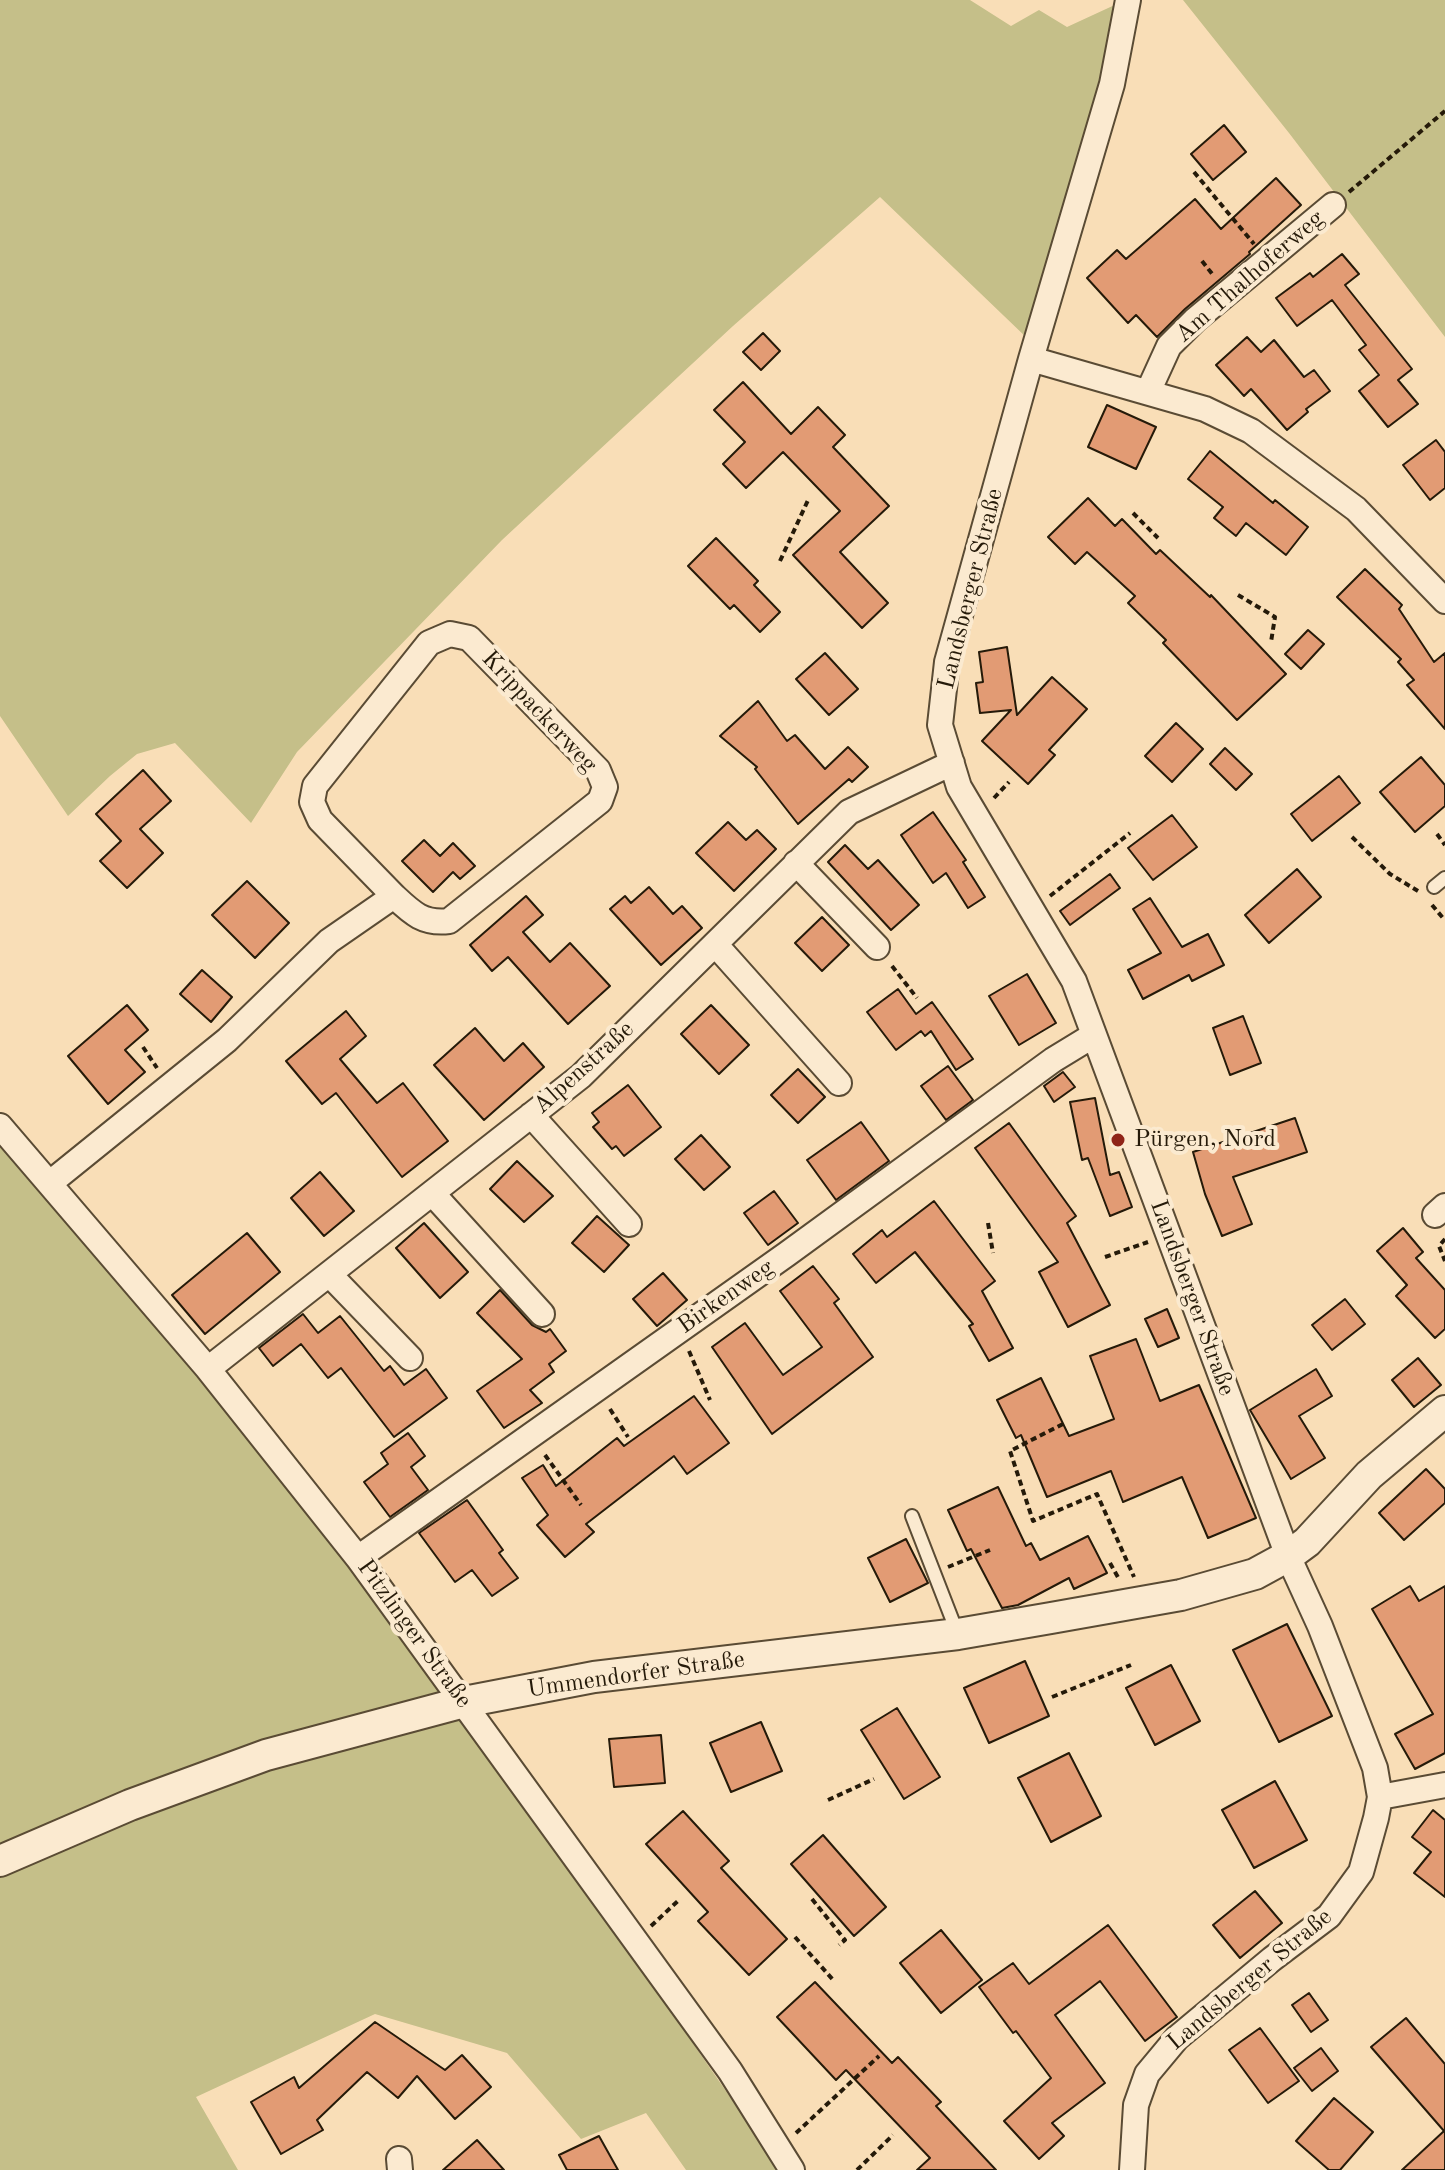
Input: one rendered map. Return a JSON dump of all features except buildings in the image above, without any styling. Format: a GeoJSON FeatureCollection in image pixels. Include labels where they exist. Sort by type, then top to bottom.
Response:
{"type":"FeatureCollection","features":[{"type":"Feature","properties":{"kind":"street","name":"Landsberger Straße"},"geometry":{"type":"LineString","coordinates":[[1128,0],[1112,84],[1031,359],[947,662],[940,725],[959,787],[1074,981],[1288,1556],[1320,1626],[1375,1768],[1380,1797],[1361,1872],[1329,1916],[1177,2038],[1147,2074],[1136,2105],[1132,2170]]}},
{"type":"Feature","properties":{"kind":"street","name":"Am Thalhoferweg"},"geometry":{"type":"LineString","coordinates":[[1148,392],[1169,346],[1195,320],[1333,205]]}},
{"type":"Feature","properties":{"kind":"street"},"geometry":{"type":"LineString","coordinates":[[1031,359],[1205,409],[1263,439],[1356,509],[1445,601]]}},
{"type":"Feature","properties":{"kind":"street","name":"Krippackerweg"},"geometry":{"type":"LineString","coordinates":[[450,634],[469,638],[598,770],[605,787],[600,801],[449,921],[432,923],[417,917],[394,896],[320,820],[312,802],[315,786],[429,643],[450,634]]}},
{"type":"Feature","properties":{"kind":"street","name":"Alpenstraße"},"geometry":{"type":"LineString","coordinates":[[208,1369],[581,1076],[849,812],[952,763]]}},
{"type":"Feature","properties":{"kind":"street"},"geometry":{"type":"LineString","coordinates":[[796,863],[877,947]]}},
{"type":"Feature","properties":{"kind":"street"},"geometry":{"type":"LineString","coordinates":[[50,1183],[227,1040],[329,941],[394,896]]}},
{"type":"Feature","properties":{"kind":"street"},"geometry":{"type":"LineString","coordinates":[[715,944],[839,1083]]}},
{"type":"Feature","properties":{"kind":"street","name":"Birkenweg"},"geometry":{"type":"LineString","coordinates":[[358,1558],[1053,1060],[1094,1035]]}},
{"type":"Feature","properties":{"kind":"street"},"geometry":{"type":"LineString","coordinates":[[531,1115],[629,1224]]}},
{"type":"Feature","properties":{"kind":"street","name":"Pitzlinger Straße"},"geometry":{"type":"LineString","coordinates":[[0,1126],[208,1369],[358,1558],[730,2071],[792,2170]]}},
{"type":"Feature","properties":{"kind":"street"},"geometry":{"type":"LineString","coordinates":[[432,1193],[542,1314]]}},
{"type":"Feature","properties":{"kind":"street"},"geometry":{"type":"LineString","coordinates":[[329,1274],[410,1358]]}},
{"type":"Feature","properties":{"kind":"street","name":"Ummendorfer Straße"},"geometry":{"type":"LineString","coordinates":[[0,1861],[130,1805],[266,1755],[464,1702],[594,1677],[958,1634],[1181,1595],[1255,1574],[1307,1542],[1369,1475],[1445,1411]]}},
{"type":"Feature","properties":{"kind":"street"},"geometry":{"type":"LineString","coordinates":[[1380,1797],[1445,1785]]}},
{"type":"Feature","properties":{"kind":"lane"},"geometry":{"type":"LineString","coordinates":[[1434,887],[1445,878]]}},
{"type":"Feature","properties":{"kind":"lane"},"geometry":{"type":"LineString","coordinates":[[912,1516],[958,1634]]}},
{"type":"Feature","properties":{"kind":"path"},"geometry":{"type":"LineString","coordinates":[[1333,205],[1445,111]]}},
{"type":"Feature","properties":{"kind":"path"},"geometry":{"type":"LineString","coordinates":[[1194,172],[1268,260]]}},
{"type":"Feature","properties":{"kind":"path"},"geometry":{"type":"LineString","coordinates":[[780,561],[809,498]]}},
{"type":"Feature","properties":{"kind":"path"},"geometry":{"type":"LineString","coordinates":[[1133,513],[1158,538]]}},
{"type":"Feature","properties":{"kind":"path"},"geometry":{"type":"LineString","coordinates":[[1238,595],[1275,617],[1271,642]]}},
{"type":"Feature","properties":{"kind":"path"},"geometry":{"type":"LineString","coordinates":[[1032,910],[1130,833]]}},
{"type":"Feature","properties":{"kind":"path"},"geometry":{"type":"LineString","coordinates":[[1437,834],[1445,845]]}},
{"type":"Feature","properties":{"kind":"path"},"geometry":{"type":"LineString","coordinates":[[1352,837],[1390,874],[1420,892]]}},
{"type":"Feature","properties":{"kind":"path"},"geometry":{"type":"LineString","coordinates":[[877,947],[917,998]]}},
{"type":"Feature","properties":{"kind":"path"},"geometry":{"type":"LineString","coordinates":[[988,1223],[993,1253]]}},
{"type":"Feature","properties":{"kind":"path"},"geometry":{"type":"LineString","coordinates":[[1105,1257],[1168,1235]]}},
{"type":"Feature","properties":{"kind":"path"},"geometry":{"type":"LineString","coordinates":[[1445,1239],[1439,1246],[1445,1261]]}},
{"type":"Feature","properties":{"kind":"path"},"geometry":{"type":"LineString","coordinates":[[676,1331],[696,1363],[710,1400]]}},
{"type":"Feature","properties":{"kind":"path"},"geometry":{"type":"LineString","coordinates":[[597,1388],[628,1437]]}},
{"type":"Feature","properties":{"kind":"path"},"geometry":{"type":"LineString","coordinates":[[1063,1424],[1010,1451],[1033,1521],[1097,1494],[1145,1602]]}},
{"type":"Feature","properties":{"kind":"path"},"geometry":{"type":"LineString","coordinates":[[531,1435],[581,1505]]}},
{"type":"Feature","properties":{"kind":"path"},"geometry":{"type":"LineString","coordinates":[[934,1572],[990,1550]]}},
{"type":"Feature","properties":{"kind":"path"},"geometry":{"type":"LineString","coordinates":[[1052,1697],[1131,1665]]}},
{"type":"Feature","properties":{"kind":"path"},"geometry":{"type":"LineString","coordinates":[[828,1800],[874,1779]]}},
{"type":"Feature","properties":{"kind":"path"},"geometry":{"type":"LineString","coordinates":[[812,1899],[845,1940],[839,1945]]}},
{"type":"Feature","properties":{"kind":"path"},"geometry":{"type":"LineString","coordinates":[[636,1941],[679,1900]]}},
{"type":"Feature","properties":{"kind":"path"},"geometry":{"type":"LineString","coordinates":[[795,1937],[834,1981]]}},
{"type":"Feature","properties":{"kind":"path"},"geometry":{"type":"LineString","coordinates":[[779,2149],[879,2056]]}},
{"type":"Feature","properties":{"kind":"path"},"geometry":{"type":"LineString","coordinates":[[857,2170],[893,2135]]}},
{"type":"Feature","properties":{"kind":"shaded area"},"geometry":{"type":"Polygon","coordinates":[[[0,0],[970,0],[1011,26],[1039,10],[1067,27],[1119,3],[1105,81],[1028,339],[880,197],[733,326],[502,540],[297,752],[251,823],[175,743],[137,754],[68,816],[0,716],[0,0]]]}},
{"type":"Feature","properties":{"kind":"shaded area"},"geometry":{"type":"Polygon","coordinates":[[[1183,0],[1445,0],[1445,337],[1289,133],[1183,0]]]}},
{"type":"Feature","properties":{"kind":"shaded area"},"geometry":{"type":"Polygon","coordinates":[[[0,1142],[201,1374],[469,1719],[759,2139],[776,2170],[686,2170],[646,2113],[581,2139],[507,2053],[375,2014],[196,2097],[238,2170],[0,2170],[0,1142]]]}},
{"type":"Feature","properties":{"kind":"place","name":"Pürgen, Nord"},"geometry":{"type":"Point","coordinates":[1118,1140]}}]}
